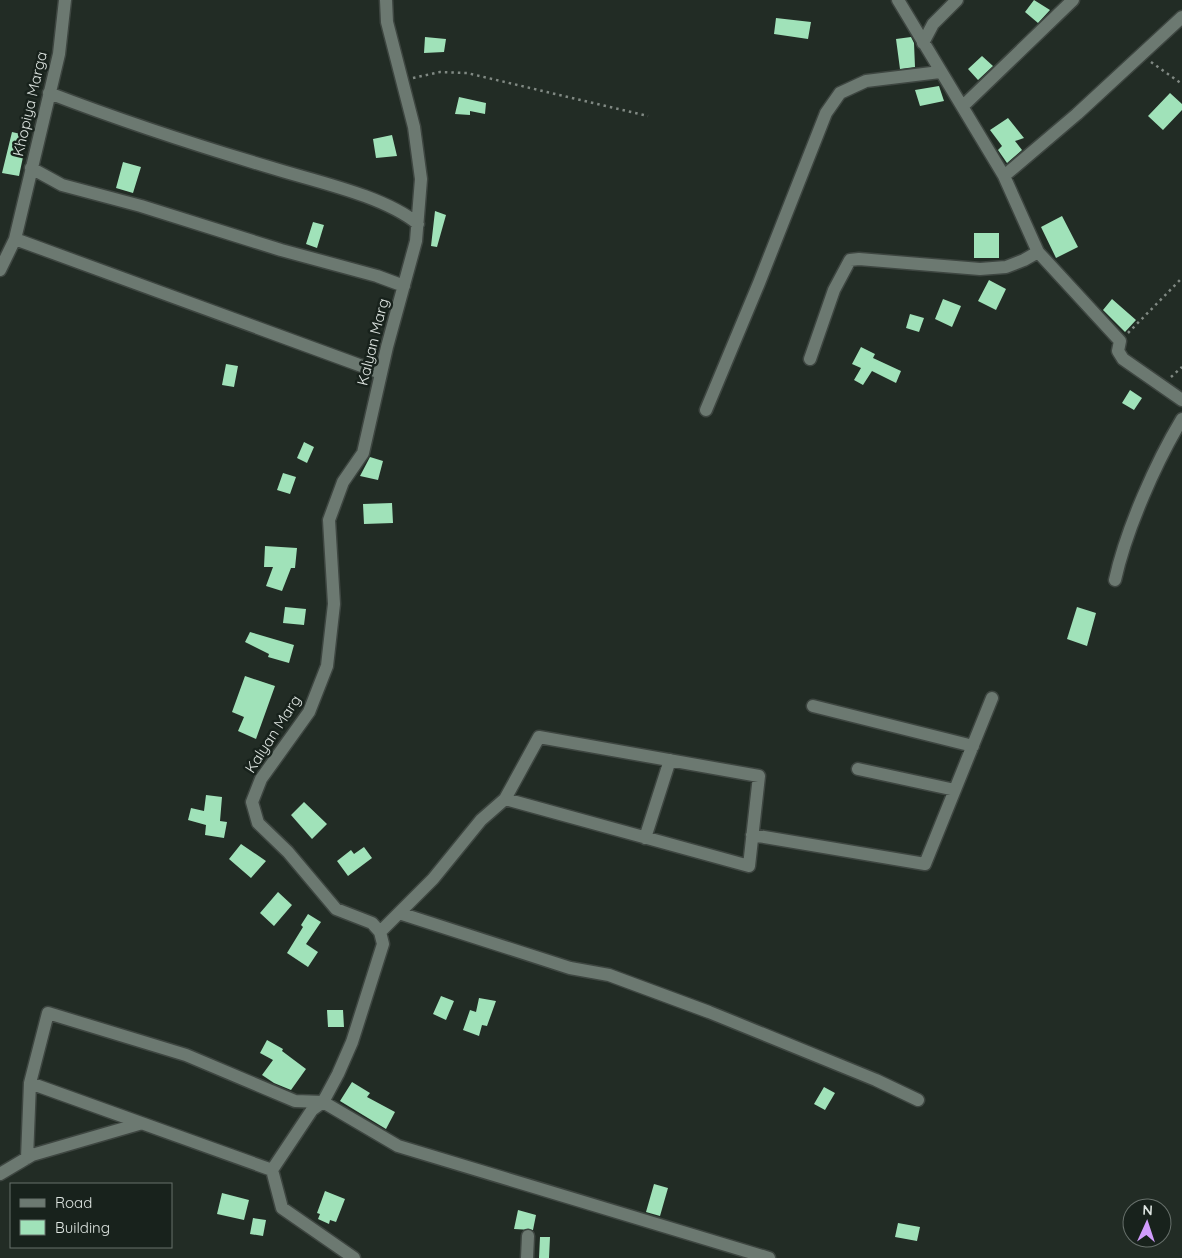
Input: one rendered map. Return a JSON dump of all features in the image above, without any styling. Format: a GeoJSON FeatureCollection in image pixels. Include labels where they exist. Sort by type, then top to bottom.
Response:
{"type":"FeatureCollection","features":[{"type":"Feature","properties":{"kind":"street","name":"Khopiya Marga"},"geometry":{"type":"LineString","coordinates":[[0,270],[15,239],[59,54],[66,0]]}},
{"type":"Feature","properties":{"kind":"street","name":"Kalyan Marg"},"geometry":{"type":"LineString","coordinates":[[380,932],[372,923],[336,909],[288,852],[258,822],[252,802],[260,779],[309,712],[327,666],[334,604],[329,520],[343,482],[363,453],[381,373],[416,241],[421,179],[414,127],[387,22],[386,0]]}},
{"type":"Feature","properties":{"kind":"street"},"geometry":{"type":"LineString","coordinates":[[898,0],[922,43],[963,106],[1004,176],[1038,252],[1120,341],[1118,350],[1123,359],[1182,400]]}},
{"type":"Feature","properties":{"kind":"street"},"geometry":{"type":"LineString","coordinates":[[922,43],[933,24],[957,0]]}},
{"type":"Feature","properties":{"kind":"street"},"geometry":{"type":"LineString","coordinates":[[963,106],[1073,0]]}},
{"type":"Feature","properties":{"kind":"street"},"geometry":{"type":"LineString","coordinates":[[1004,176],[1048,139],[1182,17]]}},
{"type":"Feature","properties":{"kind":"street"},"geometry":{"type":"LineString","coordinates":[[706,410],[759,284],[826,113],[840,93],[866,81],[940,72]]}},
{"type":"Feature","properties":{"kind":"street"},"geometry":{"type":"LineString","coordinates":[[49,93],[155,132],[355,194],[405,213],[418,224]]}},
{"type":"Feature","properties":{"kind":"street"},"geometry":{"type":"LineString","coordinates":[[31,168],[62,185],[140,206],[281,250],[378,276],[404,286]]}},
{"type":"Feature","properties":{"kind":"street"},"geometry":{"type":"LineString","coordinates":[[15,239],[381,373]]}},
{"type":"Feature","properties":{"kind":"street"},"geometry":{"type":"LineString","coordinates":[[810,359],[834,290],[850,260],[859,259],[980,269],[1006,267],[1038,252]]}},
{"type":"Feature","properties":{"kind":"street"},"geometry":{"type":"LineString","coordinates":[[1115,580],[1120,558],[1136,515],[1182,419]]}},
{"type":"Feature","properties":{"kind":"street"},"geometry":{"type":"LineString","coordinates":[[752,835],[925,864],[992,698]]}},
{"type":"Feature","properties":{"kind":"street"},"geometry":{"type":"LineString","coordinates":[[813,706],[973,746]]}},
{"type":"Feature","properties":{"kind":"street"},"geometry":{"type":"LineString","coordinates":[[354,1258],[282,1208],[272,1170],[312,1110],[323,1102],[352,1042],[383,944],[380,932],[433,878],[481,820],[506,799],[539,736],[759,776],[749,866],[506,799]]}},
{"type":"Feature","properties":{"kind":"street"},"geometry":{"type":"LineString","coordinates":[[645,838],[670,760]]}},
{"type":"Feature","properties":{"kind":"street"},"geometry":{"type":"LineString","coordinates":[[858,769],[955,790]]}},
{"type":"Feature","properties":{"kind":"street"},"geometry":{"type":"LineString","coordinates":[[399,913],[570,968],[609,975],[708,1012],[876,1080],[918,1100]]}},
{"type":"Feature","properties":{"kind":"street"},"geometry":{"type":"LineString","coordinates":[[27,1158],[30,1084],[48,1013],[186,1055],[296,1101],[323,1102],[398,1146],[769,1258]]}},
{"type":"Feature","properties":{"kind":"street"},"geometry":{"type":"LineString","coordinates":[[30,1084],[272,1170]]}},
{"type":"Feature","properties":{"kind":"street"},"geometry":{"type":"LineString","coordinates":[[0,1174],[27,1158],[139,1124]]}},
{"type":"Feature","properties":{"kind":"street"},"geometry":{"type":"LineString","coordinates":[[527,1258],[528,1236]]}},
{"type":"Feature","properties":{"kind":"path"},"geometry":{"type":"LineString","coordinates":[[1142,54],[1168,76],[1182,84]]}},
{"type":"Feature","properties":{"kind":"path"},"geometry":{"type":"LineString","coordinates":[[402,80],[440,72],[467,73],[648,116]]}},
{"type":"Feature","properties":{"kind":"path"},"geometry":{"type":"LineString","coordinates":[[1120,341],[1182,278]]}},
{"type":"Feature","properties":{"kind":"building"},"geometry":{"type":"Polygon","coordinates":[[[1034,0],[1050,10],[1038,23],[1025,12],[1034,0]]]}},
{"type":"Feature","properties":{"kind":"building"},"geometry":{"type":"Polygon","coordinates":[[[776,18],[811,22],[808,39],[774,34],[776,18]]]}},
{"type":"Feature","properties":{"kind":"building"},"geometry":{"type":"Polygon","coordinates":[[[425,37],[446,39],[444,52],[424,53],[425,37]]]}},
{"type":"Feature","properties":{"kind":"building"},"geometry":{"type":"Polygon","coordinates":[[[911,37],[914,43],[915,67],[900,69],[896,39],[911,37]]]}},
{"type":"Feature","properties":{"kind":"building"},"geometry":{"type":"Polygon","coordinates":[[[982,56],[993,66],[978,80],[968,69],[982,56]]]}},
{"type":"Feature","properties":{"kind":"building"},"geometry":{"type":"Polygon","coordinates":[[[939,86],[944,101],[920,106],[915,90],[939,86]]]}},
{"type":"Feature","properties":{"kind":"building"},"geometry":{"type":"Polygon","coordinates":[[[1170,93],[1182,104],[1182,110],[1163,130],[1148,116],[1170,93]]]}},
{"type":"Feature","properties":{"kind":"building"},"geometry":{"type":"Polygon","coordinates":[[[459,97],[486,103],[485,114],[470,111],[470,115],[455,114],[459,97]]]}},
{"type":"Feature","properties":{"kind":"building"},"geometry":{"type":"Polygon","coordinates":[[[1008,118],[1024,138],[1015,141],[1022,150],[1007,163],[998,150],[1002,146],[990,130],[1008,118]]]}},
{"type":"Feature","properties":{"kind":"building"},"geometry":{"type":"Polygon","coordinates":[[[12,132],[25,135],[19,157],[23,157],[19,176],[2,173],[12,132]]]}},
{"type":"Feature","properties":{"kind":"building"},"geometry":{"type":"Polygon","coordinates":[[[392,135],[397,156],[376,158],[373,139],[392,135]]]}},
{"type":"Feature","properties":{"kind":"building"},"geometry":{"type":"Polygon","coordinates":[[[123,162],[141,167],[133,193],[116,188],[123,162]]]}},
{"type":"Feature","properties":{"kind":"building"},"geometry":{"type":"Polygon","coordinates":[[[435,211],[446,215],[437,247],[431,246],[435,211]]]}},
{"type":"Feature","properties":{"kind":"building"},"geometry":{"type":"Polygon","coordinates":[[[1062,216],[1078,247],[1056,258],[1041,227],[1062,216]]]}},
{"type":"Feature","properties":{"kind":"building"},"geometry":{"type":"Polygon","coordinates":[[[313,222],[324,225],[317,248],[306,244],[313,222]]]}},
{"type":"Feature","properties":{"kind":"building"},"geometry":{"type":"Polygon","coordinates":[[[974,233],[999,233],[999,258],[974,258],[974,233]]]}},
{"type":"Feature","properties":{"kind":"building"},"geometry":{"type":"Polygon","coordinates":[[[989,280],[1006,289],[996,310],[978,301],[989,280]]]}},
{"type":"Feature","properties":{"kind":"building"},"geometry":{"type":"Polygon","coordinates":[[[943,299],[961,306],[952,327],[935,319],[943,299]]]}},
{"type":"Feature","properties":{"kind":"building"},"geometry":{"type":"Polygon","coordinates":[[[1112,299],[1136,320],[1125,332],[1103,310],[1112,299]]]}},
{"type":"Feature","properties":{"kind":"building"},"geometry":{"type":"Polygon","coordinates":[[[910,314],[924,318],[919,332],[906,328],[910,314]]]}},
{"type":"Feature","properties":{"kind":"building"},"geometry":{"type":"Polygon","coordinates":[[[861,347],[875,354],[873,358],[901,371],[896,383],[872,371],[863,385],[854,380],[861,368],[852,364],[861,347]]]}},
{"type":"Feature","properties":{"kind":"building"},"geometry":{"type":"Polygon","coordinates":[[[226,364],[238,366],[234,387],[222,385],[226,364]]]}},
{"type":"Feature","properties":{"kind":"building"},"geometry":{"type":"Polygon","coordinates":[[[1130,390],[1142,398],[1134,410],[1122,403],[1130,390]]]}},
{"type":"Feature","properties":{"kind":"building"},"geometry":{"type":"Polygon","coordinates":[[[304,442],[314,447],[307,463],[297,458],[304,442]]]}},
{"type":"Feature","properties":{"kind":"building"},"geometry":{"type":"Polygon","coordinates":[[[370,457],[383,461],[378,480],[360,476],[370,457]]]}},
{"type":"Feature","properties":{"kind":"building"},"geometry":{"type":"Polygon","coordinates":[[[283,473],[296,477],[290,494],[277,490],[283,473]]]}},
{"type":"Feature","properties":{"kind":"building"},"geometry":{"type":"Polygon","coordinates":[[[392,503],[393,523],[364,524],[363,504],[392,503]]]}},
{"type":"Feature","properties":{"kind":"building"},"geometry":{"type":"Polygon","coordinates":[[[265,546],[297,548],[295,568],[291,568],[282,591],[266,586],[273,567],[264,567],[265,546]]]}},
{"type":"Feature","properties":{"kind":"building"},"geometry":{"type":"Polygon","coordinates":[[[285,607],[306,609],[304,625],[283,623],[285,607]]]}},
{"type":"Feature","properties":{"kind":"building"},"geometry":{"type":"Polygon","coordinates":[[[1077,607],[1096,613],[1087,646],[1067,639],[1077,607]]]}},
{"type":"Feature","properties":{"kind":"building"},"geometry":{"type":"Polygon","coordinates":[[[250,632],[294,645],[289,663],[268,657],[269,654],[245,642],[250,632]]]}},
{"type":"Feature","properties":{"kind":"building"},"geometry":{"type":"Polygon","coordinates":[[[245,676],[275,686],[256,739],[238,731],[244,717],[232,712],[245,676]]]}},
{"type":"Feature","properties":{"kind":"building"},"geometry":{"type":"Polygon","coordinates":[[[206,795],[222,797],[220,821],[227,822],[224,838],[205,835],[206,825],[188,820],[191,808],[204,811],[206,795]]]}},
{"type":"Feature","properties":{"kind":"building"},"geometry":{"type":"Polygon","coordinates":[[[304,802],[327,824],[312,839],[291,815],[304,802]]]}},
{"type":"Feature","properties":{"kind":"building"},"geometry":{"type":"Polygon","coordinates":[[[241,844],[266,861],[251,878],[229,859],[241,844]]]}},
{"type":"Feature","properties":{"kind":"building"},"geometry":{"type":"Polygon","coordinates":[[[364,847],[372,858],[348,876],[337,861],[351,850],[354,854],[364,847]]]}},
{"type":"Feature","properties":{"kind":"building"},"geometry":{"type":"Polygon","coordinates":[[[278,892],[292,905],[274,926],[260,913],[278,892]]]}},
{"type":"Feature","properties":{"kind":"building"},"geometry":{"type":"Polygon","coordinates":[[[308,914],[321,922],[306,944],[318,952],[308,967],[287,953],[303,927],[301,925],[308,914]]]}},
{"type":"Feature","properties":{"kind":"building"},"geometry":{"type":"Polygon","coordinates":[[[441,996],[454,1001],[446,1020],[433,1014],[441,996]]]}},
{"type":"Feature","properties":{"kind":"building"},"geometry":{"type":"Polygon","coordinates":[[[479,998],[496,1001],[487,1026],[482,1025],[479,1036],[463,1030],[470,1010],[476,1012],[479,998]]]}},
{"type":"Feature","properties":{"kind":"building"},"geometry":{"type":"Polygon","coordinates":[[[327,1010],[343,1010],[344,1027],[328,1027],[327,1010]]]}},
{"type":"Feature","properties":{"kind":"building"},"geometry":{"type":"Polygon","coordinates":[[[267,1040],[283,1049],[282,1051],[306,1069],[291,1090],[274,1083],[262,1075],[273,1060],[260,1053],[267,1040]]]}},
{"type":"Feature","properties":{"kind":"building"},"geometry":{"type":"Polygon","coordinates":[[[352,1082],[370,1093],[367,1097],[395,1112],[386,1129],[340,1101],[352,1082]]]}},
{"type":"Feature","properties":{"kind":"building"},"geometry":{"type":"Polygon","coordinates":[[[824,1087],[835,1093],[825,1110],[814,1104],[824,1087]]]}},
{"type":"Feature","properties":{"kind":"building"},"geometry":{"type":"Polygon","coordinates":[[[654,1184],[668,1188],[660,1216],[646,1212],[654,1184]]]}},
{"type":"Feature","properties":{"kind":"building"},"geometry":{"type":"Polygon","coordinates":[[[325,1191],[345,1199],[336,1222],[330,1220],[329,1224],[318,1219],[320,1214],[317,1213],[325,1191]]]}},
{"type":"Feature","properties":{"kind":"building"},"geometry":{"type":"Polygon","coordinates":[[[222,1193],[249,1200],[244,1220],[217,1214],[222,1193]]]}},
{"type":"Feature","properties":{"kind":"building"},"geometry":{"type":"Polygon","coordinates":[[[518,1210],[536,1215],[533,1230],[514,1229],[518,1210]]]}},
{"type":"Feature","properties":{"kind":"building"},"geometry":{"type":"Polygon","coordinates":[[[253,1218],[266,1220],[263,1236],[250,1234],[253,1218]]]}},
{"type":"Feature","properties":{"kind":"building"},"geometry":{"type":"Polygon","coordinates":[[[898,1223],[920,1227],[917,1241],[895,1237],[898,1223]]]}},
{"type":"Feature","properties":{"kind":"building"},"geometry":{"type":"Polygon","coordinates":[[[540,1237],[550,1237],[549,1258],[539,1258],[540,1237]]]}}]}
